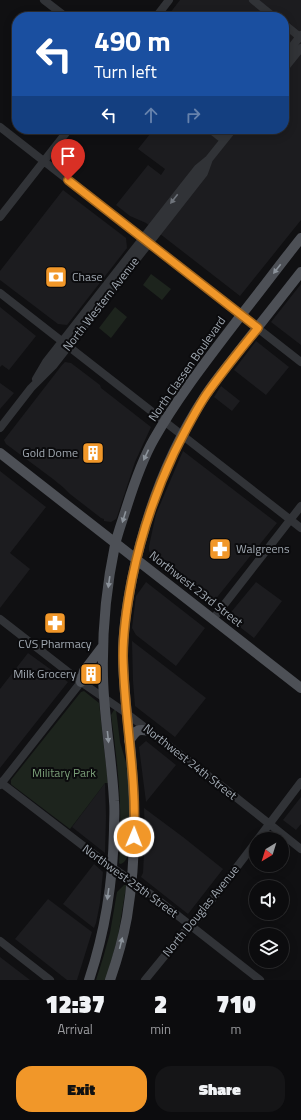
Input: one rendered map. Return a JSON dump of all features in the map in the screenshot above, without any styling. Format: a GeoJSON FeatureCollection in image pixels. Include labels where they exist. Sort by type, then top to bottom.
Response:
{"type":"FeatureCollection","features":[{"type":"Feature","properties":{"kind":"main road","name":"North Classen Boulevard"},"geometry":{"type":"LineString","coordinates":[[89,980],[96,959],[107,907],[112,867],[114,802],[104,698],[103,646],[105,612],[116,543],[132,491],[144,459],[154,440],[194,377],[301,238]]}},
{"type":"Feature","properties":{"kind":"main road"},"geometry":{"type":"LineString","coordinates":[[110,980],[124,931],[132,881],[134,823],[132,767],[126,713],[124,676],[124,629],[127,603],[136,559],[146,522],[156,494],[182,436],[193,416],[207,394],[301,272]]}},
{"type":"Feature","properties":{"kind":"main road","name":"Northwest 23rd Street"},"geometry":{"type":"LineString","coordinates":[[0,453],[301,688]]}},
{"type":"Feature","properties":{"kind":"main road"},"geometry":{"type":"LineString","coordinates":[[80,682],[84,671],[103,646]]}},
{"type":"Feature","properties":{"kind":"main road"},"geometry":{"type":"LineString","coordinates":[[129,741],[136,732],[140,730],[149,731]]}},
{"type":"Feature","properties":{"kind":"street"},"geometry":{"type":"LineString","coordinates":[[44,0],[60,12]]}},
{"type":"Feature","properties":{"kind":"street"},"geometry":{"type":"LineString","coordinates":[[160,12],[169,0]]}},
{"type":"Feature","properties":{"kind":"street"},"geometry":{"type":"LineString","coordinates":[[252,0],[268,12]]}},
{"type":"Feature","properties":{"kind":"street"},"geometry":{"type":"LineString","coordinates":[[289,28],[301,37],[289,51]]}},
{"type":"Feature","properties":{"kind":"street"},"geometry":{"type":"LineString","coordinates":[[289,63],[301,48]]}},
{"type":"Feature","properties":{"kind":"street"},"geometry":{"type":"LineString","coordinates":[[0,127],[301,362]]}},
{"type":"Feature","properties":{"kind":"street"},"geometry":{"type":"LineString","coordinates":[[0,217],[65,134]]}},
{"type":"Feature","properties":{"kind":"street"},"geometry":{"type":"LineString","coordinates":[[216,134],[224,140]]}},
{"type":"Feature","properties":{"kind":"street","name":"North Western Avenue"},"geometry":{"type":"LineString","coordinates":[[0,428],[31,388],[46,362],[65,344],[146,241],[204,173],[209,159],[229,134]]}},
{"type":"Feature","properties":{"kind":"street"},"geometry":{"type":"LineString","coordinates":[[0,293],[301,528]]}},
{"type":"Feature","properties":{"kind":"street"},"geometry":{"type":"LineString","coordinates":[[213,619],[301,506]]}},
{"type":"Feature","properties":{"kind":"street","name":"Northwest 24th Street"},"geometry":{"type":"LineString","coordinates":[[0,619],[80,682],[126,713],[301,849]]}},
{"type":"Feature","properties":{"kind":"street"},"geometry":{"type":"LineString","coordinates":[[1,783],[80,682]]}},
{"type":"Feature","properties":{"kind":"street"},"geometry":{"type":"LineString","coordinates":[[264,832],[301,782]]}},
{"type":"Feature","properties":{"kind":"street","name":"Northwest 25th Street"},"geometry":{"type":"LineString","coordinates":[[1,783],[99,858],[149,892],[260,980]]}},
{"type":"Feature","properties":{"kind":"street","name":"North Douglas Avenue"},"geometry":{"type":"LineString","coordinates":[[145,980],[199,916],[249,851]]}},
{"type":"Feature","properties":{"kind":"street"},"geometry":{"type":"LineString","coordinates":[[0,941],[50,980]]}},
{"type":"Feature","properties":{"kind":"shaded area"},"geometry":{"type":"Polygon","coordinates":[[[180,0],[301,0],[301,220],[240,296],[146,223],[130,216],[116,205],[148,165],[161,175],[165,169],[138,149],[150,134],[289,134],[289,12],[171,12],[180,0]]]}},
{"type":"Feature","properties":{"kind":"shaded area"},"geometry":{"type":"Polygon","coordinates":[[[63,190],[126,238],[127,248],[67,325],[58,324],[0,280],[0,271],[63,190]]]}},
{"type":"Feature","properties":{"kind":"shaded area"},"geometry":{"type":"Polygon","coordinates":[[[301,284],[301,345],[271,322],[301,284]]]}},
{"type":"Feature","properties":{"kind":"shaded area"},"geometry":{"type":"Polygon","coordinates":[[[0,307],[36,336],[9,370],[2,365],[0,367],[0,307]]]}},
{"type":"Feature","properties":{"kind":"shaded area"},"geometry":{"type":"Polygon","coordinates":[[[256,341],[289,367],[266,395],[234,370],[256,341]]]}},
{"type":"Feature","properties":{"kind":"shaded area"},"geometry":{"type":"Polygon","coordinates":[[[65,362],[71,363],[151,427],[135,462],[117,517],[111,522],[104,521],[104,519],[6,444],[4,440],[65,362]]]}},
{"type":"Feature","properties":{"kind":"shaded area"},"geometry":{"type":"Polygon","coordinates":[[[0,383],[14,393],[0,409],[0,383]]]}},
{"type":"Feature","properties":{"kind":"shaded area"},"geometry":{"type":"Polygon","coordinates":[[[221,386],[240,401],[232,411],[214,397],[221,386]]]}},
{"type":"Feature","properties":{"kind":"shaded area"},"geometry":{"type":"Polygon","coordinates":[[[183,451],[277,523],[214,601],[211,601],[158,562],[149,551],[156,514],[183,451]]]}},
{"type":"Feature","properties":{"kind":"shaded area"},"geometry":{"type":"Polygon","coordinates":[[[0,471],[46,507],[10,553],[30,569],[0,608],[0,471]]]}},
{"type":"Feature","properties":{"kind":"shaded area"},"geometry":{"type":"Polygon","coordinates":[[[146,582],[205,628],[176,666],[136,635],[132,628],[136,596],[146,582]]]}},
{"type":"Feature","properties":{"kind":"shaded area"},"geometry":{"type":"Polygon","coordinates":[[[256,582],[282,601],[254,638],[227,617],[256,582]]]}},
{"type":"Feature","properties":{"kind":"shaded area"},"geometry":{"type":"Polygon","coordinates":[[[132,641],[206,698],[175,737],[135,706],[132,641]]]}},
{"type":"Feature","properties":{"kind":"shaded area"},"geometry":{"type":"Polygon","coordinates":[[[28,653],[68,682],[0,768],[0,689],[28,653]]]}},
{"type":"Feature","properties":{"kind":"shaded area"},"geometry":{"type":"Polygon","coordinates":[[[146,741],[176,765],[146,802],[139,747],[146,741]]]}},
{"type":"Feature","properties":{"kind":"shaded area"},"geometry":{"type":"Polygon","coordinates":[[[105,783],[106,816],[105,853],[72,827],[105,783]]]}},
{"type":"Feature","properties":{"kind":"shaded area"},"geometry":{"type":"Polygon","coordinates":[[[301,797],[301,824],[296,830],[283,820],[301,797]]]}},
{"type":"Feature","properties":{"kind":"shaded area"},"geometry":{"type":"Polygon","coordinates":[[[144,808],[223,869],[188,914],[141,877],[143,873],[145,835],[144,808]]]}},
{"type":"Feature","properties":{"kind":"shaded area"},"geometry":{"type":"Polygon","coordinates":[[[94,864],[103,872],[100,903],[94,928],[63,904],[94,864]]]}},
{"type":"Feature","properties":{"kind":"shaded area"},"geometry":{"type":"Polygon","coordinates":[[[48,899],[92,932],[77,980],[67,980],[15,939],[48,899]]]}},
{"type":"Feature","properties":{"kind":"shaded area"},"geometry":{"type":"Polygon","coordinates":[[[0,957],[30,980],[0,980],[0,957]]]}},
{"type":"Feature","properties":{"kind":"green space"},"geometry":{"type":"Polygon","coordinates":[[[151,274],[171,289],[162,300],[143,285],[151,274]]]}},
{"type":"Feature","properties":{"kind":"green space"},"geometry":{"type":"Polygon","coordinates":[[[115,307],[127,317],[111,338],[99,328],[115,307]]]}},
{"type":"Feature","properties":{"kind":"green space","name":"Military Park"},"geometry":{"type":"Polygon","coordinates":[[[84,691],[99,703],[108,783],[105,783],[70,829],[12,785],[11,780],[81,692],[84,691]]]}},
{"type":"Feature","properties":{"kind":"green space"},"geometry":{"type":"Polygon","coordinates":[[[114,710],[116,710],[120,742],[127,766],[129,784],[128,855],[121,864],[119,863],[119,789],[111,715],[114,710]]]}},
{"type":"Feature","properties":{"kind":"green space"},"geometry":{"type":"Polygon","coordinates":[[[124,885],[126,885],[126,887],[118,936],[106,980],[96,980],[110,933],[117,892],[124,885]]]}},
{"type":"Feature","properties":{"kind":"place","name":"Chase"},"geometry":{"type":"Point","coordinates":[56,277]}},
{"type":"Feature","properties":{"kind":"place","name":"Gold Dome"},"geometry":{"type":"Point","coordinates":[93,453]}},
{"type":"Feature","properties":{"kind":"place","name":"Walgreens"},"geometry":{"type":"Point","coordinates":[220,549]}},
{"type":"Feature","properties":{"kind":"place","name":"CVS Pharmacy"},"geometry":{"type":"Point","coordinates":[55,623]}},
{"type":"Feature","properties":{"kind":"place","name":"Milk Grocery"},"geometry":{"type":"Point","coordinates":[91,674]}},
{"type":"Feature","properties":{"kind":"route"},"geometry":{"type":"LineString","coordinates":[[68,180],[258,328],[207,394],[182,436],[156,494],[146,522],[136,559],[127,603],[123,655],[126,713],[133,778],[134,837]]}}]}
